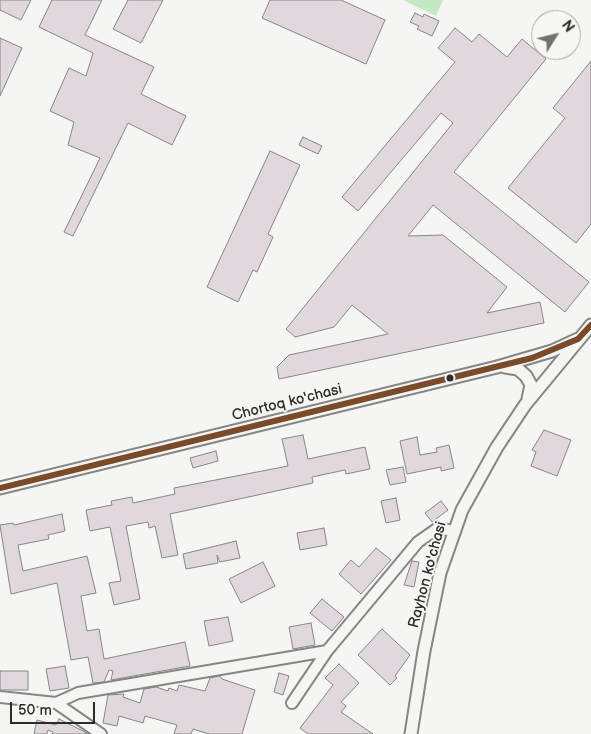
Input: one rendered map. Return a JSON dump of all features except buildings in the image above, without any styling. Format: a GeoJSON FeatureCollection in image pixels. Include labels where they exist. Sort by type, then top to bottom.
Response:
{"type":"FeatureCollection","features":[{"type":"Feature","properties":{"kind":"street","name":"Rayhon ko'chasi"},"geometry":{"type":"LineString","coordinates":[[411,734],[426,641],[440,573],[453,531],[472,489],[525,405],[591,325]]}},
{"type":"Feature","properties":{"kind":"street","name":"Chortoq ko'chasi"},"geometry":{"type":"LineString","coordinates":[[0,488],[497,367],[552,351],[578,339]]}},
{"type":"Feature","properties":{"kind":"street"},"geometry":{"type":"LineString","coordinates":[[497,367],[514,368],[526,376],[531,389],[525,405]]}},
{"type":"Feature","properties":{"kind":"street"},"geometry":{"type":"LineString","coordinates":[[292,703],[327,651],[418,542],[438,528],[453,531]]}},
{"type":"Feature","properties":{"kind":"street"},"geometry":{"type":"LineString","coordinates":[[56,703],[78,693],[327,651]]}},
{"type":"Feature","properties":{"kind":"street"},"geometry":{"type":"LineString","coordinates":[[0,697],[56,703],[101,734]]}},
{"type":"Feature","properties":{"kind":"green space"},"geometry":{"type":"Polygon","coordinates":[[[403,0],[443,0],[436,16],[403,0]]]}},
{"type":"Feature","properties":{"kind":"transit line"},"geometry":{"type":"LineString","coordinates":[[0,488],[532,358],[578,339],[591,325]]}}]}
